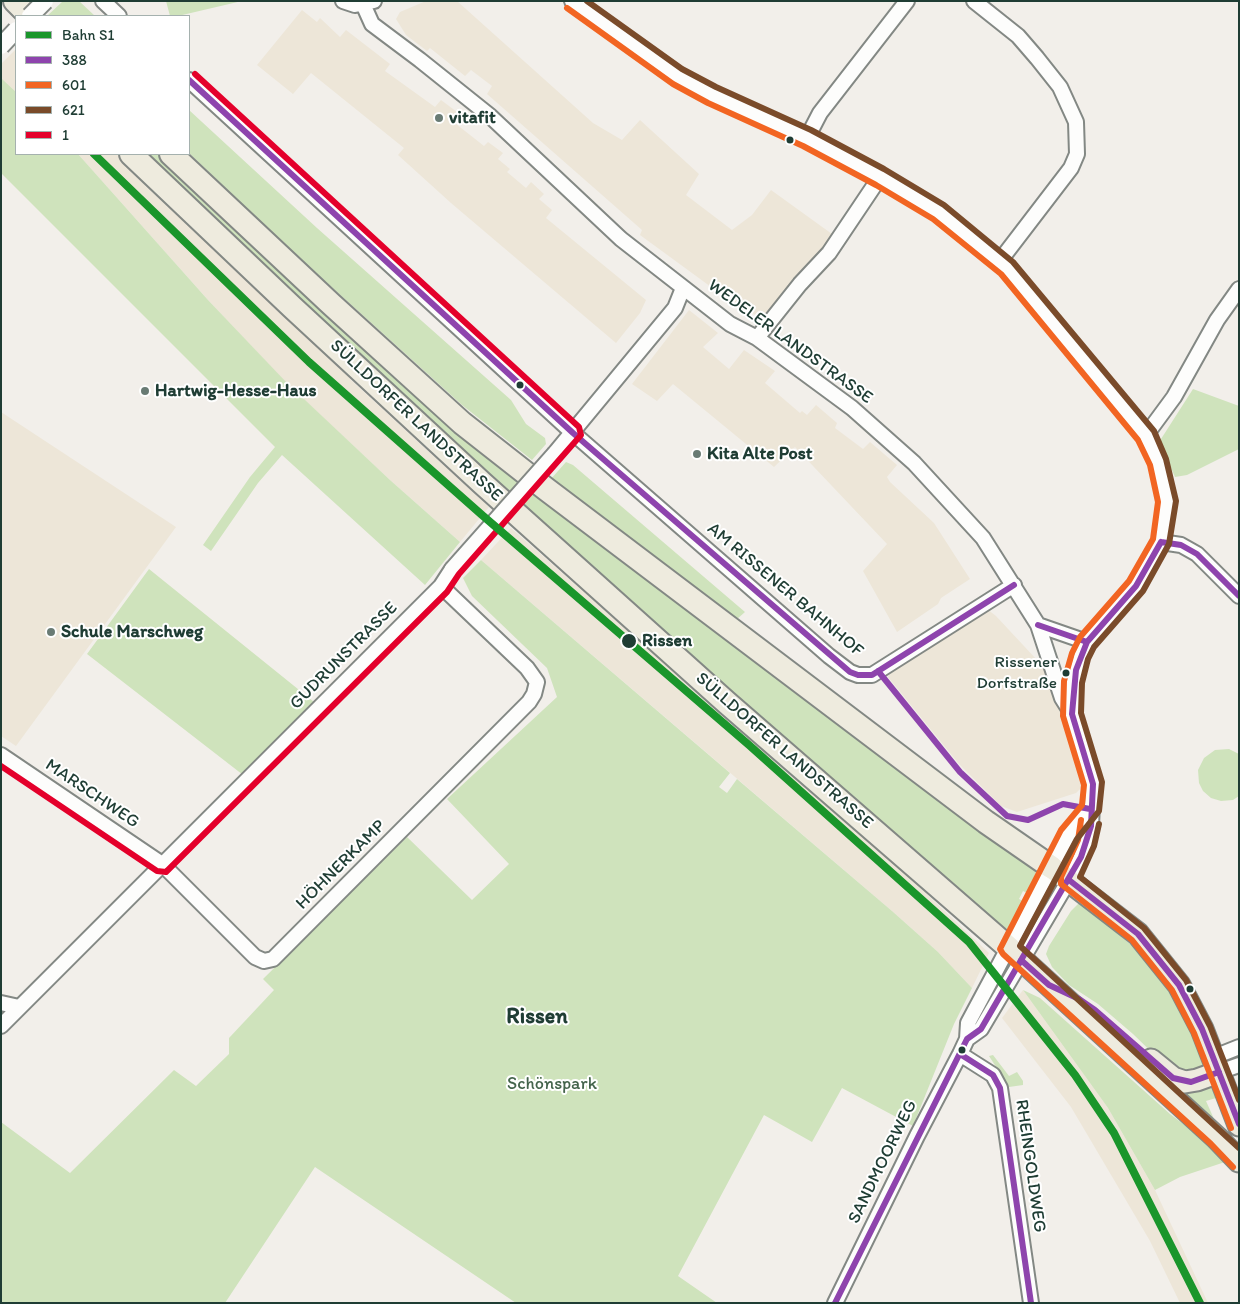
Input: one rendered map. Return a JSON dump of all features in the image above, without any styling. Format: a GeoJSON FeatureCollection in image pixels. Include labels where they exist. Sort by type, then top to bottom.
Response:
{"type":"FeatureCollection","features":[{"type":"Feature","properties":{"kind":"highway"},"geometry":{"type":"LineString","coordinates":[[15,1],[29,15]]}},
{"type":"Feature","properties":{"kind":"highway"},"geometry":{"type":"LineString","coordinates":[[1,27],[15,40]]}},
{"type":"Feature","properties":{"kind":"highway","name":"SÜLLDORFER LANDSTRASSE"},"geometry":{"type":"LineString","coordinates":[[132,155],[298,313],[482,483],[726,702],[1010,962]]}},
{"type":"Feature","properties":{"kind":"highway","name":"SÜLLDORFER LANDSTRASSE"},"geometry":{"type":"LineString","coordinates":[[172,155],[331,304],[462,423],[546,489],[962,804],[1060,874]]}},
{"type":"Feature","properties":{"kind":"main road"},"geometry":{"type":"LineString","coordinates":[[1060,874],[1120,919],[1158,957],[1190,1005],[1224,1065],[1239,1125]]}},
{"type":"Feature","properties":{"kind":"main road"},"geometry":{"type":"LineString","coordinates":[[1010,962],[1049,985],[1079,999],[1095,1010],[1173,1078],[1191,1082],[1224,1065]]}},
{"type":"Feature","properties":{"kind":"main road"},"geometry":{"type":"LineString","coordinates":[[1049,985],[1217,1138],[1239,1161]]}},
{"type":"Feature","properties":{"kind":"street"},"geometry":{"type":"LineString","coordinates":[[31,15],[45,1]]}},
{"type":"Feature","properties":{"kind":"street"},"geometry":{"type":"LineString","coordinates":[[103,1],[118,15]]}},
{"type":"Feature","properties":{"kind":"street","name":"WEDELER LANDSTRASSE"},"geometry":{"type":"LineString","coordinates":[[343,1],[355,5],[368,3],[372,24],[490,116],[621,239],[730,324],[757,338],[852,408],[914,463],[983,538],[1038,625],[1062,698],[1072,714],[1093,784],[1090,826],[1086,843],[1060,874],[1010,962]]}},
{"type":"Feature","properties":{"kind":"street"},"geometry":{"type":"LineString","coordinates":[[572,1],[677,76],[720,99],[807,138],[880,177],[938,212],[1000,262],[1146,435],[1158,462],[1167,502],[1161,542],[1136,586],[1087,642],[1076,670],[1072,714]]}},
{"type":"Feature","properties":{"kind":"street"},"geometry":{"type":"LineString","coordinates":[[807,138],[820,113],[907,1]]}},
{"type":"Feature","properties":{"kind":"street"},"geometry":{"type":"LineString","coordinates":[[974,1],[1018,36],[1037,58],[1060,87],[1076,122],[1077,154],[1071,168],[1000,262]]}},
{"type":"Feature","properties":{"kind":"street"},"geometry":{"type":"LineString","coordinates":[[1,46],[15,31]]}},
{"type":"Feature","properties":{"kind":"street","name":"AM RISSENER BAHNHOF"},"geometry":{"type":"LineString","coordinates":[[190,81],[573,433],[829,656],[858,675],[866,676],[878,671],[1014,585]]}},
{"type":"Feature","properties":{"kind":"street"},"geometry":{"type":"LineString","coordinates":[[757,338],[800,284],[829,253],[880,177]]}},
{"type":"Feature","properties":{"kind":"street","name":"GUDRUNSTRASSE"},"geometry":{"type":"LineString","coordinates":[[1,1026],[441,586],[452,569],[556,453],[675,308],[681,298],[683,288]]}},
{"type":"Feature","properties":{"kind":"street"},"geometry":{"type":"LineString","coordinates":[[1146,435],[1174,397],[1217,320],[1239,289]]}},
{"type":"Feature","properties":{"kind":"street"},"geometry":{"type":"LineString","coordinates":[[1161,542],[1181,545],[1196,554],[1239,596]]}},
{"type":"Feature","properties":{"kind":"street","name":"HÖHNERKAMP"},"geometry":{"type":"LineString","coordinates":[[162,864],[255,957],[264,961],[273,959],[529,702],[536,686],[535,678],[527,668],[441,586]]}},
{"type":"Feature","properties":{"kind":"street"},"geometry":{"type":"LineString","coordinates":[[1038,625],[1087,642]]}},
{"type":"Feature","properties":{"kind":"street","name":"MARSCHWEG"},"geometry":{"type":"LineString","coordinates":[[1,755],[162,864]]}},
{"type":"Feature","properties":{"kind":"street","name":"WEDELER LANDSTRASSE"},"geometry":{"type":"LineString","coordinates":[[1010,962],[1060,874],[1080,818],[1090,809]]}},
{"type":"Feature","properties":{"kind":"street","name":"SANDMOORWEG"},"geometry":{"type":"LineString","coordinates":[[835,1303],[916,1136],[960,1054],[967,1039],[968,1023],[982,999],[1010,962]]}},
{"type":"Feature","properties":{"kind":"street","name":"SANDMOORWEG"},"geometry":{"type":"LineString","coordinates":[[967,1039],[981,1029],[993,1010],[1010,962]]}},
{"type":"Feature","properties":{"kind":"street"},"geometry":{"type":"LineString","coordinates":[[1,1003],[19,1007]]}},
{"type":"Feature","properties":{"kind":"street"},"geometry":{"type":"LineString","coordinates":[[1224,1065],[1239,1047]]}},
{"type":"Feature","properties":{"kind":"street","name":"RHEINGOLDWEG"},"geometry":{"type":"LineString","coordinates":[[960,1054],[993,1075],[1000,1088],[1031,1303]]}},
{"type":"Feature","properties":{"kind":"shaded area"},"geometry":{"type":"Polygon","coordinates":[[[426,1],[457,1],[593,123],[622,140],[640,120],[699,174],[686,195],[732,230],[752,215],[771,190],[832,234],[818,256],[762,320],[751,312],[748,314],[640,235],[642,230],[487,94],[492,86],[471,70],[465,76],[430,48],[427,51],[406,35],[396,19],[400,12],[426,1]]]}},
{"type":"Feature","properties":{"kind":"shaded area"},"geometry":{"type":"Polygon","coordinates":[[[302,10],[317,22],[320,18],[340,37],[346,30],[390,64],[385,71],[435,107],[441,100],[457,112],[451,120],[484,146],[488,142],[503,153],[498,159],[510,169],[507,172],[526,188],[531,182],[544,194],[539,199],[552,210],[546,218],[646,300],[640,313],[616,343],[451,203],[398,155],[404,148],[311,73],[293,94],[257,65],[302,10]]]}},
{"type":"Feature","properties":{"kind":"shaded area"},"geometry":{"type":"Polygon","coordinates":[[[15,50],[15,91],[1,78],[1,64],[15,50]]]}},
{"type":"Feature","properties":{"kind":"shaded area"},"geometry":{"type":"Polygon","coordinates":[[[79,155],[123,155],[340,363],[351,380],[489,507],[460,542],[286,383],[208,300],[79,155]]]}},
{"type":"Feature","properties":{"kind":"shaded area"},"geometry":{"type":"Polygon","coordinates":[[[689,310],[718,333],[703,347],[729,369],[744,350],[775,371],[765,383],[800,413],[802,411],[807,415],[816,405],[837,423],[835,428],[863,449],[870,442],[897,465],[887,477],[890,482],[934,523],[970,579],[941,598],[938,604],[897,632],[863,571],[887,544],[795,447],[774,467],[673,384],[657,401],[632,384],[689,310]]]}},
{"type":"Feature","properties":{"kind":"shaded area","name":"Schule Marschweg"},"geometry":{"type":"Polygon","coordinates":[[[1,412],[176,527],[16,746],[1,736],[1,412]]]}},
{"type":"Feature","properties":{"kind":"shaded area"},"geometry":{"type":"Polygon","coordinates":[[[511,528],[912,880],[989,953],[972,988],[938,952],[892,911],[481,560],[511,528]]]}},
{"type":"Feature","properties":{"kind":"shaded area"},"geometry":{"type":"Polygon","coordinates":[[[987,609],[996,616],[1051,675],[1082,787],[1076,793],[1017,812],[1001,806],[959,764],[888,677],[890,672],[987,609]]]}},
{"type":"Feature","properties":{"kind":"shaded area"},"geometry":{"type":"Polygon","coordinates":[[[1023,990],[1108,1108],[1155,1190],[1208,1303],[1180,1303],[1150,1241],[1071,1107],[1002,1018],[1023,990]]]}},
{"type":"Feature","properties":{"kind":"green space"},"geometry":{"type":"Polygon","coordinates":[[[79,1],[94,15],[48,15],[62,2],[79,1]]]}},
{"type":"Feature","properties":{"kind":"green space"},"geometry":{"type":"Polygon","coordinates":[[[166,1],[242,1],[182,15],[170,15],[166,1]]]}},
{"type":"Feature","properties":{"kind":"green space"},"geometry":{"type":"Polygon","coordinates":[[[1,78],[15,91],[15,155],[79,155],[208,300],[287,383],[390,480],[460,542],[425,585],[282,455],[258,483],[211,551],[203,545],[250,477],[275,447],[1,173],[1,78]]]}},
{"type":"Feature","properties":{"kind":"green space"},"geometry":{"type":"Polygon","coordinates":[[[190,111],[317,228],[511,400],[526,424],[545,438],[546,444],[532,460],[462,405],[285,245],[190,154],[190,111]]]}},
{"type":"Feature","properties":{"kind":"green space"},"geometry":{"type":"Polygon","coordinates":[[[149,155],[162,155],[271,258],[1035,869],[1037,880],[1029,894],[1023,891],[1019,899],[1025,902],[1013,926],[1006,929],[1000,927],[642,616],[266,268],[149,155]]]}},
{"type":"Feature","properties":{"kind":"green space"},"geometry":{"type":"Polygon","coordinates":[[[1193,389],[1239,406],[1239,449],[1187,475],[1175,477],[1161,445],[1161,439],[1193,389]]]}},
{"type":"Feature","properties":{"kind":"green space"},"geometry":{"type":"Polygon","coordinates":[[[566,462],[573,465],[745,612],[736,620],[550,480],[566,462]]]}},
{"type":"Feature","properties":{"kind":"green space","name":"Schönspark"},"geometry":{"type":"Polygon","coordinates":[[[481,560],[730,773],[719,787],[727,793],[737,779],[892,911],[938,952],[972,988],[954,1024],[913,1126],[842,1088],[812,1142],[764,1115],[678,1276],[717,1303],[516,1303],[315,1167],[225,1303],[1,1303],[1,1122],[70,1173],[174,1070],[196,1086],[229,1054],[229,1038],[274,990],[263,979],[407,837],[472,900],[509,864],[447,799],[557,697],[547,668],[472,596],[463,578],[481,560]]]}},
{"type":"Feature","properties":{"kind":"green space"},"geometry":{"type":"Polygon","coordinates":[[[149,569],[319,706],[247,778],[87,654],[149,569]]]}},
{"type":"Feature","properties":{"kind":"green space"},"geometry":{"type":"Polygon","coordinates":[[[1229,749],[1239,754],[1239,796],[1233,800],[1221,801],[1211,798],[1203,791],[1199,783],[1198,770],[1204,758],[1215,750],[1229,749]]]}},
{"type":"Feature","properties":{"kind":"green space"},"geometry":{"type":"Polygon","coordinates":[[[1079,903],[1083,904],[1143,955],[1172,992],[1195,1034],[1205,1060],[1199,1071],[1175,1075],[1133,1034],[1098,1004],[1069,985],[1052,967],[1046,954],[1049,946],[1071,911],[1079,903]]]}},
{"type":"Feature","properties":{"kind":"green space"},"geometry":{"type":"Polygon","coordinates":[[[1023,990],[1040,998],[1170,1114],[1231,1160],[1180,1177],[1155,1190],[1108,1108],[1023,990]]]}},
{"type":"Feature","properties":{"kind":"green space"},"geometry":{"type":"Polygon","coordinates":[[[993,1055],[1009,1076],[1017,1072],[1023,1081],[1023,1085],[1009,1087],[989,1056],[993,1055]]]}},
{"type":"Feature","properties":{"kind":"green space"},"geometry":{"type":"Polygon","coordinates":[[[1209,1082],[1216,1098],[1206,1101],[1214,1119],[1212,1123],[1177,1087],[1209,1082]]]}},
{"type":"Feature","properties":{"kind":"rail line","name":"S1"},"geometry":{"type":"LineString","coordinates":[[95,155],[309,362],[482,515],[749,745],[969,942],[1075,1075],[1114,1133],[1200,1303]]}},
{"type":"Feature","properties":{"kind":"transit line","name":"621"},"geometry":{"type":"LineString","coordinates":[[587,1],[682,69],[716,87],[811,130],[884,169],[944,205],[1013,262],[1154,431],[1166,459],[1176,501],[1169,544],[1143,591],[1094,647],[1088,659],[1082,683],[1081,713],[1102,782],[1099,811],[1077,839],[1020,946],[1239,1148]]}},
{"type":"Feature","properties":{"kind":"transit line","name":"601"},"geometry":{"type":"LineString","coordinates":[[567,8],[673,84],[708,103],[803,146],[876,185],[933,219],[1001,274],[1138,440],[1150,465],[1158,502],[1153,539],[1129,581],[1080,637],[1072,653],[1064,681],[1063,716],[1084,785],[1082,805],[1061,830],[1000,949],[1003,954],[1211,1144],[1233,1167]]}},
{"type":"Feature","properties":{"kind":"transit line","name":"1"},"geometry":{"type":"LineString","coordinates":[[1,766],[157,871],[166,872],[447,592],[459,574],[581,435],[579,427],[195,74]]}},
{"type":"Feature","properties":{"kind":"transit line","name":"388"},"geometry":{"type":"LineString","coordinates":[[190,81],[573,433],[850,672],[858,675],[872,675],[1014,585]]}},
{"type":"Feature","properties":{"kind":"transit line","name":"388"},"geometry":{"type":"LineString","coordinates":[[1161,542],[1181,545],[1197,554],[1239,596]]}},
{"type":"Feature","properties":{"kind":"transit line","name":"388"},"geometry":{"type":"LineString","coordinates":[[835,1303],[967,1039],[981,1029],[1081,857],[1091,826],[1093,784],[1072,714],[1076,670],[1087,642],[1136,586],[1161,542]]}},
{"type":"Feature","properties":{"kind":"transit line","name":"388"},"geometry":{"type":"LineString","coordinates":[[1038,625],[1087,642]]}},
{"type":"Feature","properties":{"kind":"transit line","name":"388"},"geometry":{"type":"LineString","coordinates":[[878,671],[960,772],[1007,816],[1028,820],[1063,804],[1090,809]]}},
{"type":"Feature","properties":{"kind":"transit line","name":"601"},"geometry":{"type":"LineString","coordinates":[[1081,820],[1078,840],[1061,877],[1061,884],[1132,940],[1172,990],[1194,1033],[1231,1128]]}},
{"type":"Feature","properties":{"kind":"transit line","name":"621"},"geometry":{"type":"LineString","coordinates":[[1099,824],[1094,846],[1080,877],[1144,928],[1186,980],[1210,1026],[1239,1100]]}},
{"type":"Feature","properties":{"kind":"transit line","name":"388"},"geometry":{"type":"LineString","coordinates":[[1069,880],[1138,934],[1179,985],[1202,1029],[1239,1124]]}},
{"type":"Feature","properties":{"kind":"transit line","name":"388"},"geometry":{"type":"LineString","coordinates":[[1021,960],[1049,985],[1079,999],[1095,1010],[1173,1078],[1191,1082],[1219,1072]]}},
{"type":"Feature","properties":{"kind":"transit line","name":"388"},"geometry":{"type":"LineString","coordinates":[[960,1054],[993,1075],[1000,1088],[1031,1303]]}},
{"type":"Feature","properties":{"kind":"place","name":"vitafit"},"geometry":{"type":"Point","coordinates":[439,118]}},
{"type":"Feature","properties":{"kind":"place","name":"Hartwig-Hesse-Haus"},"geometry":{"type":"Point","coordinates":[145,391]}},
{"type":"Feature","properties":{"kind":"place","name":"Kita Alte Post"},"geometry":{"type":"Point","coordinates":[697,454]}},
{"type":"Feature","properties":{"kind":"place","name":"Schule Marschweg"},"geometry":{"type":"Point","coordinates":[51,632]}},
{"type":"Feature","properties":{"kind":"place","name":"Rissen"},"geometry":{"type":"Point","coordinates":[629,641]}},
{"type":"Feature","properties":{"kind":"place","name":"Rissener Dorfstraße"},"geometry":{"type":"Point","coordinates":[1066,673]}},
{"type":"Feature","properties":{"kind":"district","name":"Rissen"},"geometry":{"type":"Point","coordinates":[537,1017]}}]}
